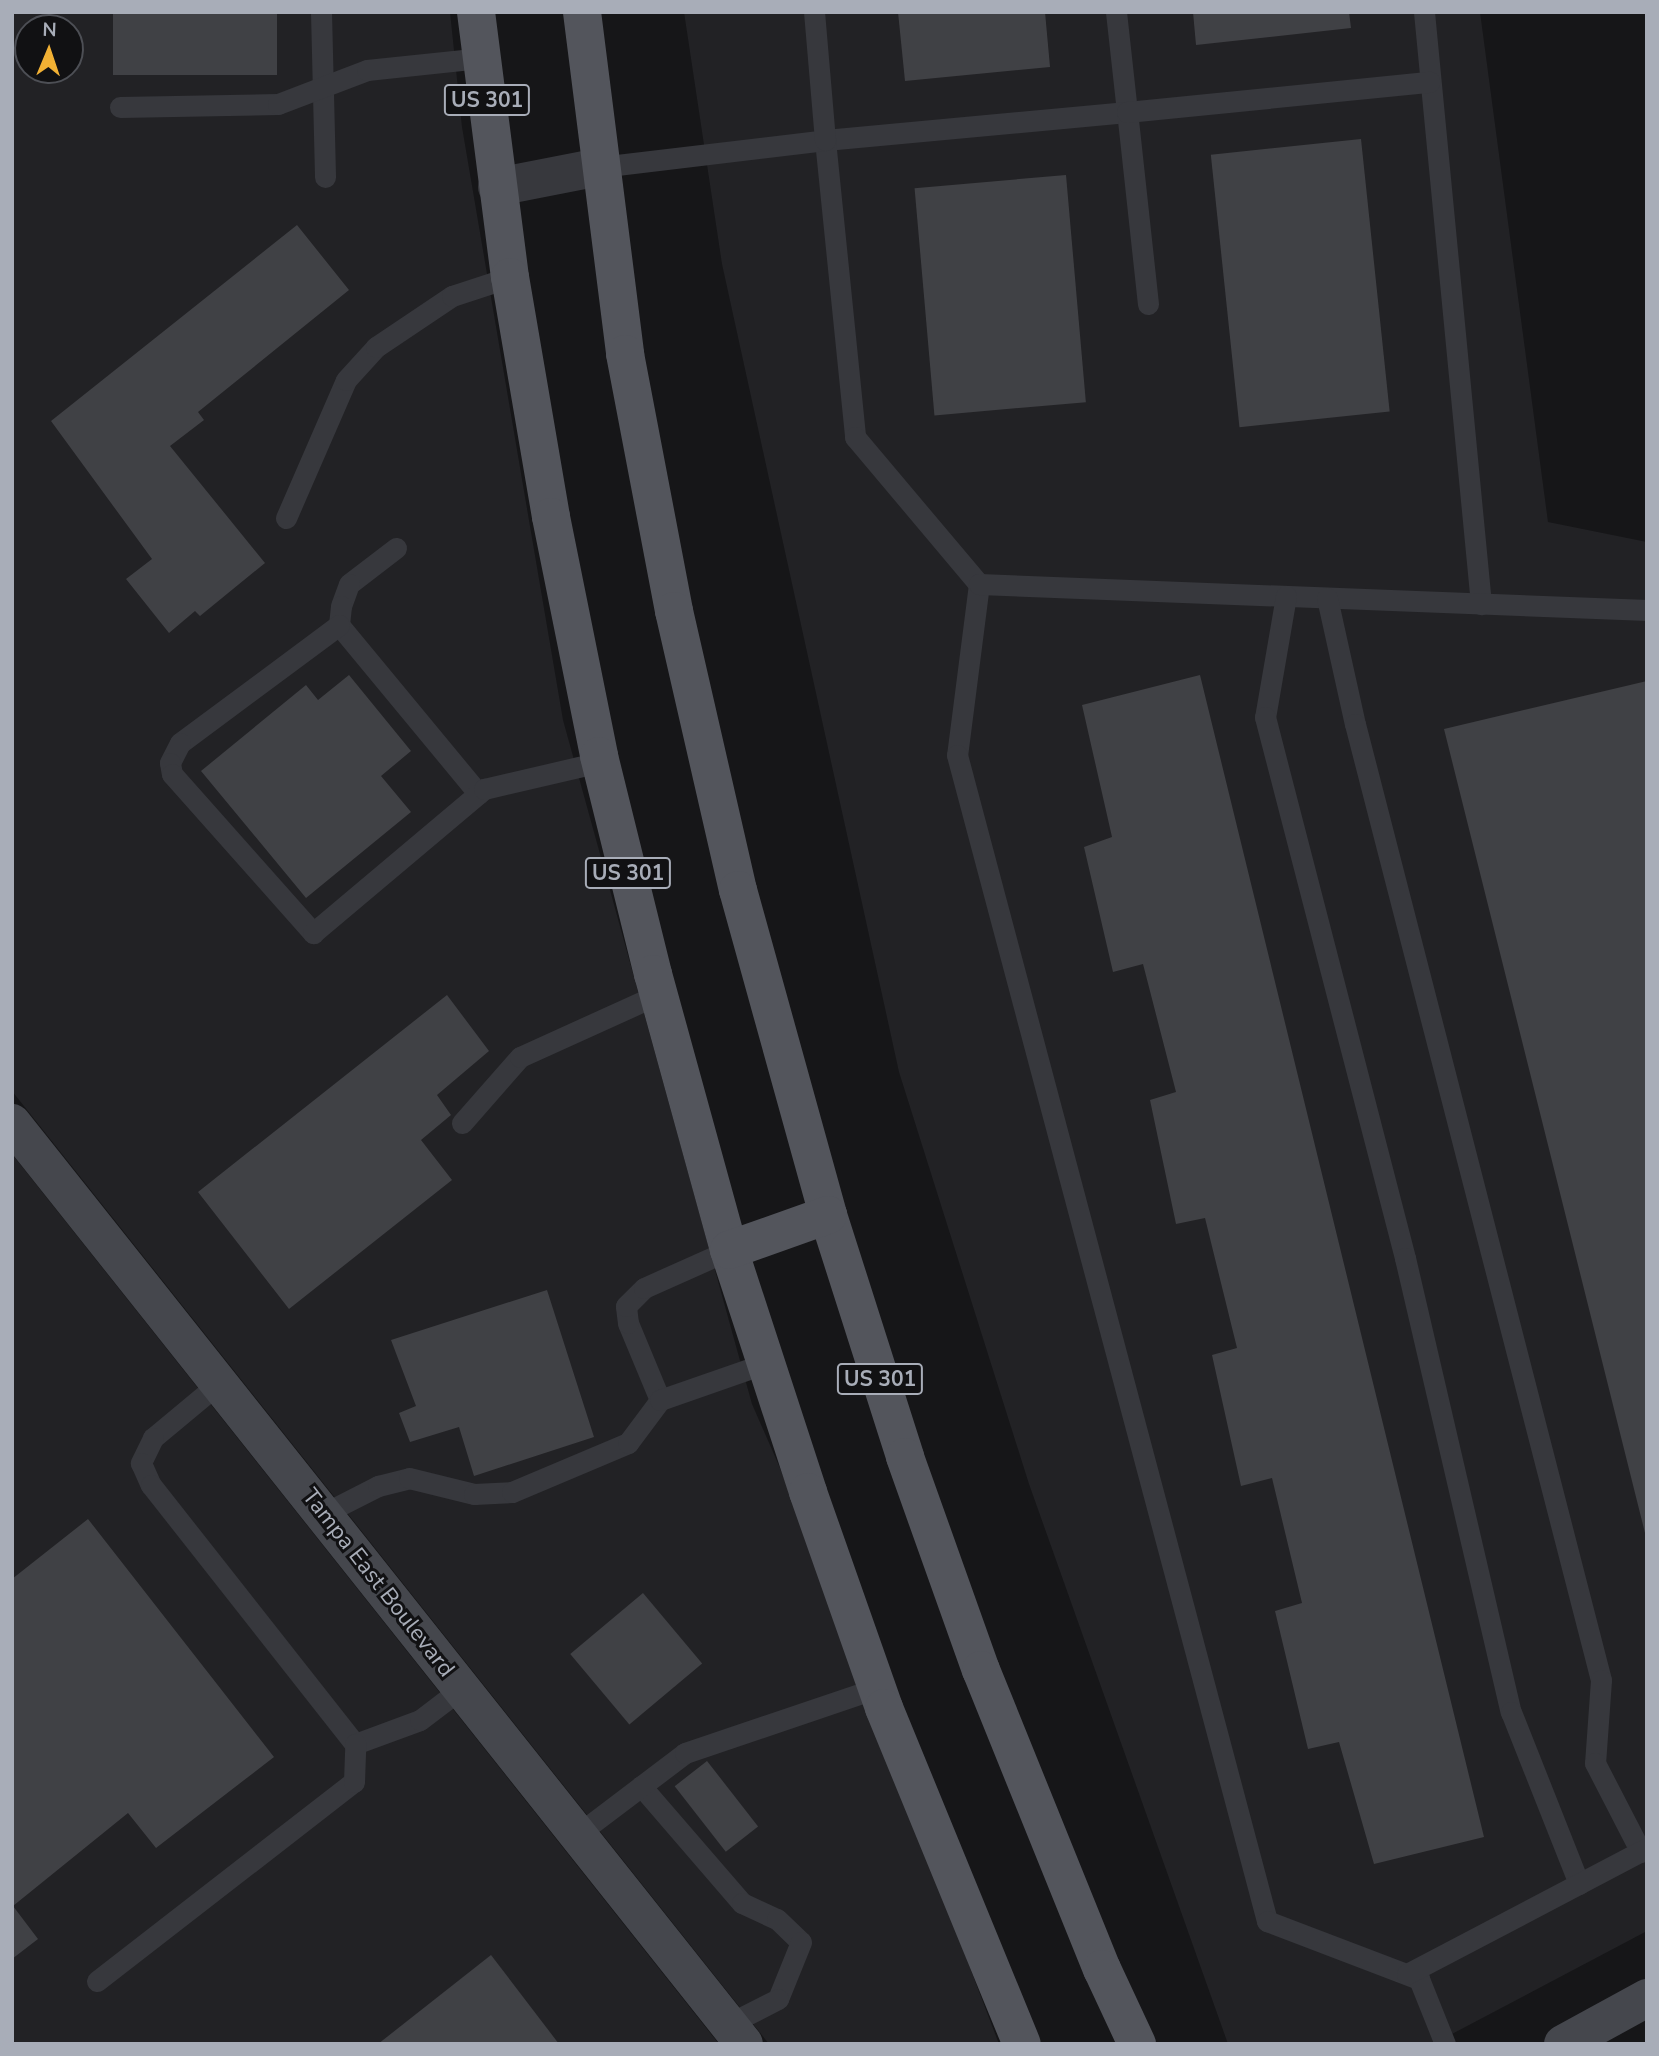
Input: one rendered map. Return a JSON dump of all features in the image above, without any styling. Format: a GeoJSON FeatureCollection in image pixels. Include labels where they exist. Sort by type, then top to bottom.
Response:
{"type":"FeatureCollection","features":[{"type":"Feature","properties":{"kind":"main road","name":"US 301"},"geometry":{"type":"LineString","coordinates":[[476,12],[510,276],[551,517],[600,762],[659,994],[729,1250],[877,1688],[1022,2044]]}},
{"type":"Feature","properties":{"kind":"main road","name":"US 301"},"geometry":{"type":"LineString","coordinates":[[582,12],[625,354],[674,611],[738,890],[828,1215],[905,1457],[981,1670],[1102,1969],[1137,2044]]}},
{"type":"Feature","properties":{"kind":"main road","name":"Tampa East Boulevard"},"geometry":{"type":"LineString","coordinates":[[12,1123],[737,2034]]}},
{"type":"Feature","properties":{"kind":"main road"},"geometry":{"type":"LineString","coordinates":[[729,1250],[828,1215]]}},
{"type":"Feature","properties":{"kind":"main road"},"geometry":{"type":"LineString","coordinates":[[1563,2044],[1647,1998]]}},
{"type":"Feature","properties":{"kind":"street"},"geometry":{"type":"LineString","coordinates":[[497,187],[600,167]]}},
{"type":"Feature","properties":{"kind":"lane"},"geometry":{"type":"LineString","coordinates":[[321,12],[325,177]]}},
{"type":"Feature","properties":{"kind":"lane"},"geometry":{"type":"LineString","coordinates":[[814,12],[855,437],[979,584],[957,755],[1267,1921],[1419,1979],[1446,2044]]}},
{"type":"Feature","properties":{"kind":"lane"},"geometry":{"type":"LineString","coordinates":[[1116,12],[1148,304]]}},
{"type":"Feature","properties":{"kind":"lane"},"geometry":{"type":"LineString","coordinates":[[1424,12],[1481,604]]}},
{"type":"Feature","properties":{"kind":"lane"},"geometry":{"type":"LineString","coordinates":[[120,107],[278,104],[367,70],[482,58]]}},
{"type":"Feature","properties":{"kind":"lane"},"geometry":{"type":"LineString","coordinates":[[600,167],[825,139],[1430,82]]}},
{"type":"Feature","properties":{"kind":"lane"},"geometry":{"type":"LineString","coordinates":[[286,518],[346,380],[376,347],[452,296],[510,276]]}},
{"type":"Feature","properties":{"kind":"lane"},"geometry":{"type":"LineString","coordinates":[[396,548],[349,584],[341,606],[339,625],[479,794]]}},
{"type":"Feature","properties":{"kind":"lane"},"geometry":{"type":"LineString","coordinates":[[979,584],[1647,610]]}},
{"type":"Feature","properties":{"kind":"lane"},"geometry":{"type":"LineString","coordinates":[[1286,596],[1265,717],[1405,1258],[1511,1712],[1579,1884]]}},
{"type":"Feature","properties":{"kind":"lane"},"geometry":{"type":"LineString","coordinates":[[1327,598],[1355,724],[1601,1680],[1595,1763],[1644,1850],[1408,1974]]}},
{"type":"Feature","properties":{"kind":"lane"},"geometry":{"type":"LineString","coordinates":[[339,625],[180,743],[170,763],[172,774],[313,933],[484,789],[600,762]]}},
{"type":"Feature","properties":{"kind":"lane"},"geometry":{"type":"LineString","coordinates":[[462,1123],[520,1057],[659,994]]}},
{"type":"Feature","properties":{"kind":"lane"},"geometry":{"type":"LineString","coordinates":[[660,1400],[628,1323],[626,1306],[644,1287],[729,1250]]}},
{"type":"Feature","properties":{"kind":"lane"},"geometry":{"type":"LineString","coordinates":[[323,1514],[378,1486],[410,1478],[474,1494],[512,1492],[628,1443],[660,1400],[766,1363]]}},
{"type":"Feature","properties":{"kind":"lane"},"geometry":{"type":"LineString","coordinates":[[96,1981],[354,1782],[355,1744],[151,1485],[141,1463],[153,1438],[219,1383]]}},
{"type":"Feature","properties":{"kind":"lane"},"geometry":{"type":"LineString","coordinates":[[355,1744],[420,1720],[462,1688]]}},
{"type":"Feature","properties":{"kind":"lane"},"geometry":{"type":"LineString","coordinates":[[578,1834],[685,1753],[877,1688]]}},
{"type":"Feature","properties":{"kind":"lane"},"geometry":{"type":"LineString","coordinates":[[641,1786],[742,1903],[777,1919],[802,1942],[778,2000],[737,2034]]}},
{"type":"Feature","properties":{"kind":"shaded area"},"geometry":{"type":"Polygon","coordinates":[[[12,12],[450,12],[462,127],[563,720],[752,1404],[780,1468],[999,2044],[769,2044],[12,1091],[12,12]]]}},
{"type":"Feature","properties":{"kind":"shaded area"},"geometry":{"type":"Polygon","coordinates":[[[684,12],[1480,12],[1548,522],[1647,542],[1647,1931],[1433,2044],[1228,2044],[1029,1484],[899,1072],[722,264],[684,12]]]}},
{"type":"Feature","properties":{"kind":"shaded area"},"geometry":{"type":"Polygon","coordinates":[[[12,1154],[719,2044],[12,2044],[12,1154]]]}},
{"type":"Feature","properties":{"kind":"building"},"geometry":{"type":"Polygon","coordinates":[[[113,12],[277,12],[277,75],[113,75],[113,12]]]}},
{"type":"Feature","properties":{"kind":"building"},"geometry":{"type":"Polygon","coordinates":[[[898,12],[1045,12],[1050,67],[905,81],[898,12]]]}},
{"type":"Feature","properties":{"kind":"building"},"geometry":{"type":"Polygon","coordinates":[[[1193,12],[1349,12],[1351,28],[1196,45],[1193,12]]]}},
{"type":"Feature","properties":{"kind":"building"},"geometry":{"type":"Polygon","coordinates":[[[1361,139],[1390,411],[1239,427],[1211,155],[1361,139]]]}},
{"type":"Feature","properties":{"kind":"building"},"geometry":{"type":"Polygon","coordinates":[[[1066,175],[1086,402],[934,415],[915,188],[1066,175]]]}},
{"type":"Feature","properties":{"kind":"building"},"geometry":{"type":"Polygon","coordinates":[[[297,225],[349,290],[198,412],[204,420],[170,446],[265,563],[200,616],[195,611],[169,633],[126,579],[152,559],[51,421],[297,225]]]}},
{"type":"Feature","properties":{"kind":"building"},"geometry":{"type":"Polygon","coordinates":[[[349,675],[411,751],[381,776],[411,812],[306,898],[201,771],[306,685],[318,700],[349,675]]]}},
{"type":"Feature","properties":{"kind":"building"},"geometry":{"type":"Polygon","coordinates":[[[1200,675],[1484,1837],[1374,1864],[1339,1742],[1308,1749],[1275,1611],[1302,1603],[1272,1478],[1241,1486],[1212,1355],[1237,1348],[1205,1218],[1176,1224],[1150,1100],[1176,1092],[1143,964],[1113,972],[1084,847],[1112,837],[1082,705],[1200,675]]]}},
{"type":"Feature","properties":{"kind":"building"},"geometry":{"type":"Polygon","coordinates":[[[1647,681],[1647,1537],[1646,1537],[1444,729],[1647,681]]]}},
{"type":"Feature","properties":{"kind":"building"},"geometry":{"type":"Polygon","coordinates":[[[447,995],[489,1051],[437,1095],[451,1115],[421,1140],[452,1180],[289,1309],[198,1192],[447,995]]]}},
{"type":"Feature","properties":{"kind":"building"},"geometry":{"type":"Polygon","coordinates":[[[547,1290],[594,1437],[474,1476],[459,1427],[410,1442],[399,1413],[416,1406],[391,1340],[547,1290]]]}},
{"type":"Feature","properties":{"kind":"building"},"geometry":{"type":"Polygon","coordinates":[[[88,1519],[274,1757],[156,1848],[128,1813],[13,1906],[38,1939],[12,1959],[12,1579],[88,1519]]]}},
{"type":"Feature","properties":{"kind":"building"},"geometry":{"type":"Polygon","coordinates":[[[643,1593],[702,1663],[629,1725],[570,1654],[643,1593]]]}},
{"type":"Feature","properties":{"kind":"building"},"geometry":{"type":"Polygon","coordinates":[[[707,1761],[758,1826],[726,1852],[675,1786],[707,1761]]]}},
{"type":"Feature","properties":{"kind":"building"},"geometry":{"type":"Polygon","coordinates":[[[491,1955],[559,2044],[378,2044],[491,1955]]]}}]}
